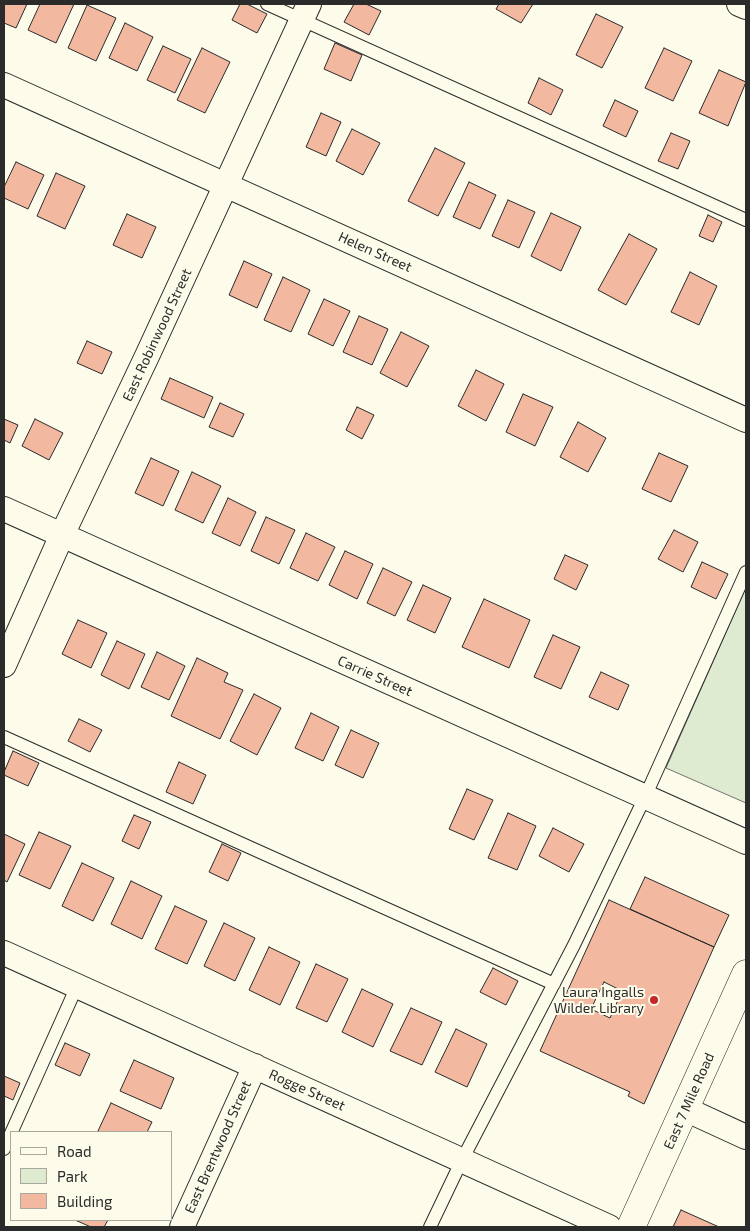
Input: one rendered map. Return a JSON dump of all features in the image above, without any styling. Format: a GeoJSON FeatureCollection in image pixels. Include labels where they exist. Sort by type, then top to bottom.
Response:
{"type":"FeatureCollection","features":[{"type":"Feature","properties":{"kind":"street"},"geometry":{"type":"LineString","coordinates":[[739,4],[746,7]]}},
{"type":"Feature","properties":{"kind":"street","name":"East Robinwood Street"},"geometry":{"type":"LineString","coordinates":[[4,665],[62,535],[148,354],[305,11]]}},
{"type":"Feature","properties":{"kind":"street","name":"Helen Street"},"geometry":{"type":"LineString","coordinates":[[4,85],[746,420]]}},
{"type":"Feature","properties":{"kind":"street","name":"Carrie Street"},"geometry":{"type":"LineString","coordinates":[[4,509],[746,842]]}},
{"type":"Feature","properties":{"kind":"street","name":"Rogge Street"},"geometry":{"type":"LineString","coordinates":[[4,953],[609,1227]]}},
{"type":"Feature","properties":{"kind":"street","name":"East 7 Mile Road"},"geometry":{"type":"LineString","coordinates":[[631,1227],[746,974]]}},
{"type":"Feature","properties":{"kind":"street","name":"East Brentwood Street"},"geometry":{"type":"LineString","coordinates":[[182,1227],[255,1066]]}},
{"type":"Feature","properties":{"kind":"street"},"geometry":{"type":"LineString","coordinates":[[685,1109],[746,1137]]}},
{"type":"Feature","properties":{"kind":"lane"},"geometry":{"type":"LineString","coordinates":[[267,4],[305,11],[746,220]]}},
{"type":"Feature","properties":{"kind":"lane"},"geometry":{"type":"LineString","coordinates":[[430,1227],[462,1160],[574,945],[645,797],[746,572]]}},
{"type":"Feature","properties":{"kind":"lane"},"geometry":{"type":"LineString","coordinates":[[4,738],[554,984]]}},
{"type":"Feature","properties":{"kind":"lane"},"geometry":{"type":"LineString","coordinates":[[12,1131],[77,986]]}},
{"type":"Feature","properties":{"kind":"lane"},"geometry":{"type":"LineString","coordinates":[[4,1149],[10,1136]]}},
{"type":"Feature","properties":{"kind":"green space"},"geometry":{"type":"Polygon","coordinates":[[[746,587],[746,803],[666,768],[746,587]]]}},
{"type":"Feature","properties":{"kind":"building"},"geometry":{"type":"Polygon","coordinates":[[[4,4],[27,4],[16,28],[4,23],[4,4]]]}},
{"type":"Feature","properties":{"kind":"building"},"geometry":{"type":"Polygon","coordinates":[[[40,4],[74,4],[56,43],[28,30],[40,4]]]}},
{"type":"Feature","properties":{"kind":"building"},"geometry":{"type":"Polygon","coordinates":[[[240,4],[247,4],[267,14],[257,33],[232,20],[240,4]]]}},
{"type":"Feature","properties":{"kind":"building"},"geometry":{"type":"Polygon","coordinates":[[[354,4],[366,4],[381,11],[369,35],[344,22],[354,4]]]}},
{"type":"Feature","properties":{"kind":"building"},"geometry":{"type":"Polygon","coordinates":[[[499,4],[533,4],[521,23],[496,9],[499,4]]]}},
{"type":"Feature","properties":{"kind":"building"},"geometry":{"type":"Polygon","coordinates":[[[87,5],[116,18],[96,61],[68,48],[87,5]]]}},
{"type":"Feature","properties":{"kind":"building"},"geometry":{"type":"Polygon","coordinates":[[[596,14],[623,27],[602,68],[576,55],[596,14]]]}},
{"type":"Feature","properties":{"kind":"building"},"geometry":{"type":"Polygon","coordinates":[[[125,23],[153,37],[137,71],[109,58],[125,23]]]}},
{"type":"Feature","properties":{"kind":"building"},"geometry":{"type":"Polygon","coordinates":[[[335,43],[362,55],[351,81],[324,69],[335,43]]]}},
{"type":"Feature","properties":{"kind":"building"},"geometry":{"type":"Polygon","coordinates":[[[163,46],[191,59],[175,93],[147,80],[163,46]]]}},
{"type":"Feature","properties":{"kind":"building"},"geometry":{"type":"Polygon","coordinates":[[[202,48],[230,62],[205,113],[177,100],[202,48]]]}},
{"type":"Feature","properties":{"kind":"building"},"geometry":{"type":"Polygon","coordinates":[[[664,48],[692,61],[673,101],[645,88],[664,48]]]}},
{"type":"Feature","properties":{"kind":"building"},"geometry":{"type":"Polygon","coordinates":[[[719,70],[746,82],[728,126],[699,113],[719,70]]]}},
{"type":"Feature","properties":{"kind":"building"},"geometry":{"type":"Polygon","coordinates":[[[539,78],[563,90],[551,115],[528,103],[539,78]]]}},
{"type":"Feature","properties":{"kind":"building"},"geometry":{"type":"Polygon","coordinates":[[[615,100],[638,111],[626,137],[603,126],[615,100]]]}},
{"type":"Feature","properties":{"kind":"building"},"geometry":{"type":"Polygon","coordinates":[[[321,113],[341,122],[326,156],[306,147],[321,113]]]}},
{"type":"Feature","properties":{"kind":"building"},"geometry":{"type":"Polygon","coordinates":[[[352,129],[380,143],[363,175],[336,161],[352,129]]]}},
{"type":"Feature","properties":{"kind":"building"},"geometry":{"type":"Polygon","coordinates":[[[671,133],[690,141],[678,169],[658,161],[671,133]]]}},
{"type":"Feature","properties":{"kind":"building"},"geometry":{"type":"Polygon","coordinates":[[[435,148],[465,163],[438,216],[408,201],[435,148]]]}},
{"type":"Feature","properties":{"kind":"building"},"geometry":{"type":"Polygon","coordinates":[[[16,162],[44,175],[28,209],[4,198],[4,187],[16,162]]]}},
{"type":"Feature","properties":{"kind":"building"},"geometry":{"type":"Polygon","coordinates":[[[56,173],[85,186],[65,229],[37,216],[56,173]]]}},
{"type":"Feature","properties":{"kind":"building"},"geometry":{"type":"Polygon","coordinates":[[[469,182],[496,195],[480,229],[453,217],[469,182]]]}},
{"type":"Feature","properties":{"kind":"building"},"geometry":{"type":"Polygon","coordinates":[[[508,200],[535,212],[519,248],[492,236],[508,200]]]}},
{"type":"Feature","properties":{"kind":"building"},"geometry":{"type":"Polygon","coordinates":[[[551,213],[581,227],[561,271],[531,256],[551,213]]]}},
{"type":"Feature","properties":{"kind":"building"},"geometry":{"type":"Polygon","coordinates":[[[127,214],[156,227],[142,258],[113,245],[127,214]]]}},
{"type":"Feature","properties":{"kind":"building"},"geometry":{"type":"Polygon","coordinates":[[[708,215],[722,222],[713,242],[699,236],[708,215]]]}},
{"type":"Feature","properties":{"kind":"building"},"geometry":{"type":"Polygon","coordinates":[[[629,234],[657,249],[626,305],[598,290],[629,234]]]}},
{"type":"Feature","properties":{"kind":"building"},"geometry":{"type":"Polygon","coordinates":[[[244,261],[272,274],[257,308],[229,295],[244,261]]]}},
{"type":"Feature","properties":{"kind":"building"},"geometry":{"type":"Polygon","coordinates":[[[690,272],[717,286],[699,325],[671,312],[690,272]]]}},
{"type":"Feature","properties":{"kind":"building"},"geometry":{"type":"Polygon","coordinates":[[[283,277],[310,290],[291,332],[264,320],[283,277]]]}},
{"type":"Feature","properties":{"kind":"building"},"geometry":{"type":"Polygon","coordinates":[[[324,299],[350,311],[333,346],[308,334],[324,299]]]}},
{"type":"Feature","properties":{"kind":"building"},"geometry":{"type":"Polygon","coordinates":[[[359,316],[388,329],[372,365],[343,352],[359,316]]]}},
{"type":"Feature","properties":{"kind":"building"},"geometry":{"type":"Polygon","coordinates":[[[401,332],[429,346],[407,387],[380,373],[401,332]]]}},
{"type":"Feature","properties":{"kind":"building"},"geometry":{"type":"Polygon","coordinates":[[[87,341],[112,352],[102,374],[77,363],[87,341]]]}},
{"type":"Feature","properties":{"kind":"building"},"geometry":{"type":"Polygon","coordinates":[[[476,370],[504,384],[486,421],[458,406],[476,370]]]}},
{"type":"Feature","properties":{"kind":"building"},"geometry":{"type":"Polygon","coordinates":[[[170,378],[213,397],[204,418],[161,399],[170,378]]]}},
{"type":"Feature","properties":{"kind":"building"},"geometry":{"type":"Polygon","coordinates":[[[523,394],[553,407],[535,446],[506,432],[523,394]]]}},
{"type":"Feature","properties":{"kind":"building"},"geometry":{"type":"Polygon","coordinates":[[[220,403],[244,414],[233,437],[209,427],[220,403]]]}},
{"type":"Feature","properties":{"kind":"building"},"geometry":{"type":"Polygon","coordinates":[[[357,407],[374,415],[362,439],[346,430],[357,407]]]}},
{"type":"Feature","properties":{"kind":"building"},"geometry":{"type":"Polygon","coordinates":[[[4,419],[18,425],[10,443],[4,440],[4,419]]]}},
{"type":"Feature","properties":{"kind":"building"},"geometry":{"type":"Polygon","coordinates":[[[35,419],[63,433],[49,460],[22,446],[35,419]]]}},
{"type":"Feature","properties":{"kind":"building"},"geometry":{"type":"Polygon","coordinates":[[[578,422],[606,438],[588,472],[560,457],[578,422]]]}},
{"type":"Feature","properties":{"kind":"building"},"geometry":{"type":"Polygon","coordinates":[[[659,453],[688,466],[671,502],[642,489],[659,453]]]}},
{"type":"Feature","properties":{"kind":"building"},"geometry":{"type":"Polygon","coordinates":[[[151,458],[179,471],[163,506],[135,493],[151,458]]]}},
{"type":"Feature","properties":{"kind":"building"},"geometry":{"type":"Polygon","coordinates":[[[192,472],[221,486],[203,523],[175,510],[192,472]]]}},
{"type":"Feature","properties":{"kind":"building"},"geometry":{"type":"Polygon","coordinates":[[[228,498],[256,512],[240,546],[212,533],[228,498]]]}},
{"type":"Feature","properties":{"kind":"building"},"geometry":{"type":"Polygon","coordinates":[[[266,517],[295,530],[279,564],[251,551],[266,517]]]}},
{"type":"Feature","properties":{"kind":"building"},"geometry":{"type":"Polygon","coordinates":[[[674,530],[698,542],[683,572],[658,559],[674,530]]]}},
{"type":"Feature","properties":{"kind":"building"},"geometry":{"type":"Polygon","coordinates":[[[306,533],[335,547],[318,581],[290,568],[306,533]]]}},
{"type":"Feature","properties":{"kind":"building"},"geometry":{"type":"Polygon","coordinates":[[[345,551],[373,564],[357,599],[329,585],[345,551]]]}},
{"type":"Feature","properties":{"kind":"building"},"geometry":{"type":"Polygon","coordinates":[[[565,555],[588,565],[576,590],[554,579],[565,555]]]}},
{"type":"Feature","properties":{"kind":"building"},"geometry":{"type":"Polygon","coordinates":[[[702,562],[728,574],[716,599],[691,587],[702,562]]]}},
{"type":"Feature","properties":{"kind":"building"},"geometry":{"type":"Polygon","coordinates":[[[383,568],[412,582],[395,616],[367,603],[383,568]]]}},
{"type":"Feature","properties":{"kind":"building"},"geometry":{"type":"Polygon","coordinates":[[[423,585],[451,598],[435,633],[407,620],[423,585]]]}},
{"type":"Feature","properties":{"kind":"building"},"geometry":{"type":"Polygon","coordinates":[[[484,599],[530,620],[509,668],[462,647],[484,599]]]}},
{"type":"Feature","properties":{"kind":"building"},"geometry":{"type":"Polygon","coordinates":[[[78,620],[107,633],[91,668],[62,654],[78,620]]]}},
{"type":"Feature","properties":{"kind":"building"},"geometry":{"type":"Polygon","coordinates":[[[553,635],[580,647],[561,689],[534,677],[553,635]]]}},
{"type":"Feature","properties":{"kind":"building"},"geometry":{"type":"Polygon","coordinates":[[[117,641],[145,654],[129,689],[101,675],[117,641]]]}},
{"type":"Feature","properties":{"kind":"building"},"geometry":{"type":"Polygon","coordinates":[[[157,652],[185,666],[169,700],[141,687],[157,652]]]}},
{"type":"Feature","properties":{"kind":"building"},"geometry":{"type":"Polygon","coordinates":[[[197,658],[228,673],[224,682],[243,690],[220,739],[171,716],[197,658]]]}},
{"type":"Feature","properties":{"kind":"building"},"geometry":{"type":"Polygon","coordinates":[[[601,672],[629,685],[618,710],[589,697],[601,672]]]}},
{"type":"Feature","properties":{"kind":"building"},"geometry":{"type":"Polygon","coordinates":[[[254,694],[281,708],[257,755],[230,741],[254,694]]]}},
{"type":"Feature","properties":{"kind":"building"},"geometry":{"type":"Polygon","coordinates":[[[311,713],[339,727],[323,761],[295,748],[311,713]]]}},
{"type":"Feature","properties":{"kind":"building"},"geometry":{"type":"Polygon","coordinates":[[[79,719],[102,730],[90,752],[68,741],[79,719]]]}},
{"type":"Feature","properties":{"kind":"building"},"geometry":{"type":"Polygon","coordinates":[[[351,730],[379,743],[363,778],[335,765],[351,730]]]}},
{"type":"Feature","properties":{"kind":"building"},"geometry":{"type":"Polygon","coordinates":[[[13,751],[39,763],[28,786],[4,775],[13,751]]]}},
{"type":"Feature","properties":{"kind":"building"},"geometry":{"type":"Polygon","coordinates":[[[179,762],[206,775],[193,804],[166,792],[179,762]]]}},
{"type":"Feature","properties":{"kind":"building"},"geometry":{"type":"Polygon","coordinates":[[[467,789],[493,800],[474,840],[449,829],[467,789]]]}},
{"type":"Feature","properties":{"kind":"building"},"geometry":{"type":"Polygon","coordinates":[[[508,813],[536,826],[517,870],[488,858],[508,813]]]}},
{"type":"Feature","properties":{"kind":"building"},"geometry":{"type":"Polygon","coordinates":[[[134,815],[151,822],[139,849],[122,841],[134,815]]]}},
{"type":"Feature","properties":{"kind":"building"},"geometry":{"type":"Polygon","coordinates":[[[553,828],[584,844],[569,872],[539,856],[553,828]]]}},
{"type":"Feature","properties":{"kind":"building"},"geometry":{"type":"Polygon","coordinates":[[[39,832],[71,846],[50,889],[19,875],[39,832]]]}},
{"type":"Feature","properties":{"kind":"building"},"geometry":{"type":"Polygon","coordinates":[[[4,834],[25,844],[7,882],[4,880],[4,834]]]}},
{"type":"Feature","properties":{"kind":"building"},"geometry":{"type":"Polygon","coordinates":[[[222,844],[241,853],[228,881],[209,872],[222,844]]]}},
{"type":"Feature","properties":{"kind":"building"},"geometry":{"type":"Polygon","coordinates":[[[82,863],[114,878],[93,921],[62,906],[82,863]]]}},
{"type":"Feature","properties":{"kind":"building"},"geometry":{"type":"Polygon","coordinates":[[[645,877],[729,915],[714,947],[630,909],[645,877]]]}},
{"type":"Feature","properties":{"kind":"building"},"geometry":{"type":"Polygon","coordinates":[[[131,881],[162,896],[142,939],[111,924],[131,881]]]}},
{"type":"Feature","properties":{"kind":"building","name":"Laura Ingalls Wilder Library"},"geometry":{"type":"Polygon","coordinates":[[[609,900],[714,947],[644,1104],[628,1096],[630,1092],[540,1051],[609,900]],[[604,982],[591,1009],[610,1018],[622,991],[604,982]]]}},
{"type":"Feature","properties":{"kind":"building"},"geometry":{"type":"Polygon","coordinates":[[[175,906],[207,921],[187,964],[155,949],[175,906]]]}},
{"type":"Feature","properties":{"kind":"building"},"geometry":{"type":"Polygon","coordinates":[[[224,923],[255,938],[235,981],[204,966],[224,923]]]}},
{"type":"Feature","properties":{"kind":"building"},"geometry":{"type":"Polygon","coordinates":[[[269,947],[300,962],[280,1005],[249,990],[269,947]]]}},
{"type":"Feature","properties":{"kind":"building"},"geometry":{"type":"Polygon","coordinates":[[[316,964],[348,979],[327,1022],[296,1008],[316,964]]]}},
{"type":"Feature","properties":{"kind":"building"},"geometry":{"type":"Polygon","coordinates":[[[493,968],[518,981],[506,1005],[480,992],[493,968]]]}},
{"type":"Feature","properties":{"kind":"building"},"geometry":{"type":"Polygon","coordinates":[[[362,989],[393,1004],[373,1047],[342,1032],[362,989]]]}},
{"type":"Feature","properties":{"kind":"building"},"geometry":{"type":"Polygon","coordinates":[[[411,1008],[442,1022],[422,1065],[390,1051],[411,1008]]]}},
{"type":"Feature","properties":{"kind":"building"},"geometry":{"type":"Polygon","coordinates":[[[456,1029],[487,1044],[467,1087],[435,1072],[456,1029]]]}},
{"type":"Feature","properties":{"kind":"building"},"geometry":{"type":"Polygon","coordinates":[[[65,1043],[90,1054],[80,1076],[55,1065],[65,1043]]]}},
{"type":"Feature","properties":{"kind":"building"},"geometry":{"type":"Polygon","coordinates":[[[134,1060],[174,1078],[161,1109],[120,1091],[134,1060]]]}},
{"type":"Feature","properties":{"kind":"building"},"geometry":{"type":"Polygon","coordinates":[[[4,1076],[20,1083],[13,1100],[4,1096],[4,1076]]]}},
{"type":"Feature","properties":{"kind":"building"},"geometry":{"type":"Polygon","coordinates":[[[111,1103],[152,1122],[148,1131],[98,1131],[111,1103]]]}},
{"type":"Feature","properties":{"kind":"building"},"geometry":{"type":"Polygon","coordinates":[[[681,1210],[719,1227],[673,1227],[681,1210]]]}},
{"type":"Feature","properties":{"kind":"building"},"geometry":{"type":"Polygon","coordinates":[[[77,1221],[107,1221],[104,1227],[91,1227],[77,1221]]]}},
{"type":"Feature","properties":{"kind":"place","name":"Laura Ingalls Wilder Library"},"geometry":{"type":"Point","coordinates":[654,1000]}}]}
